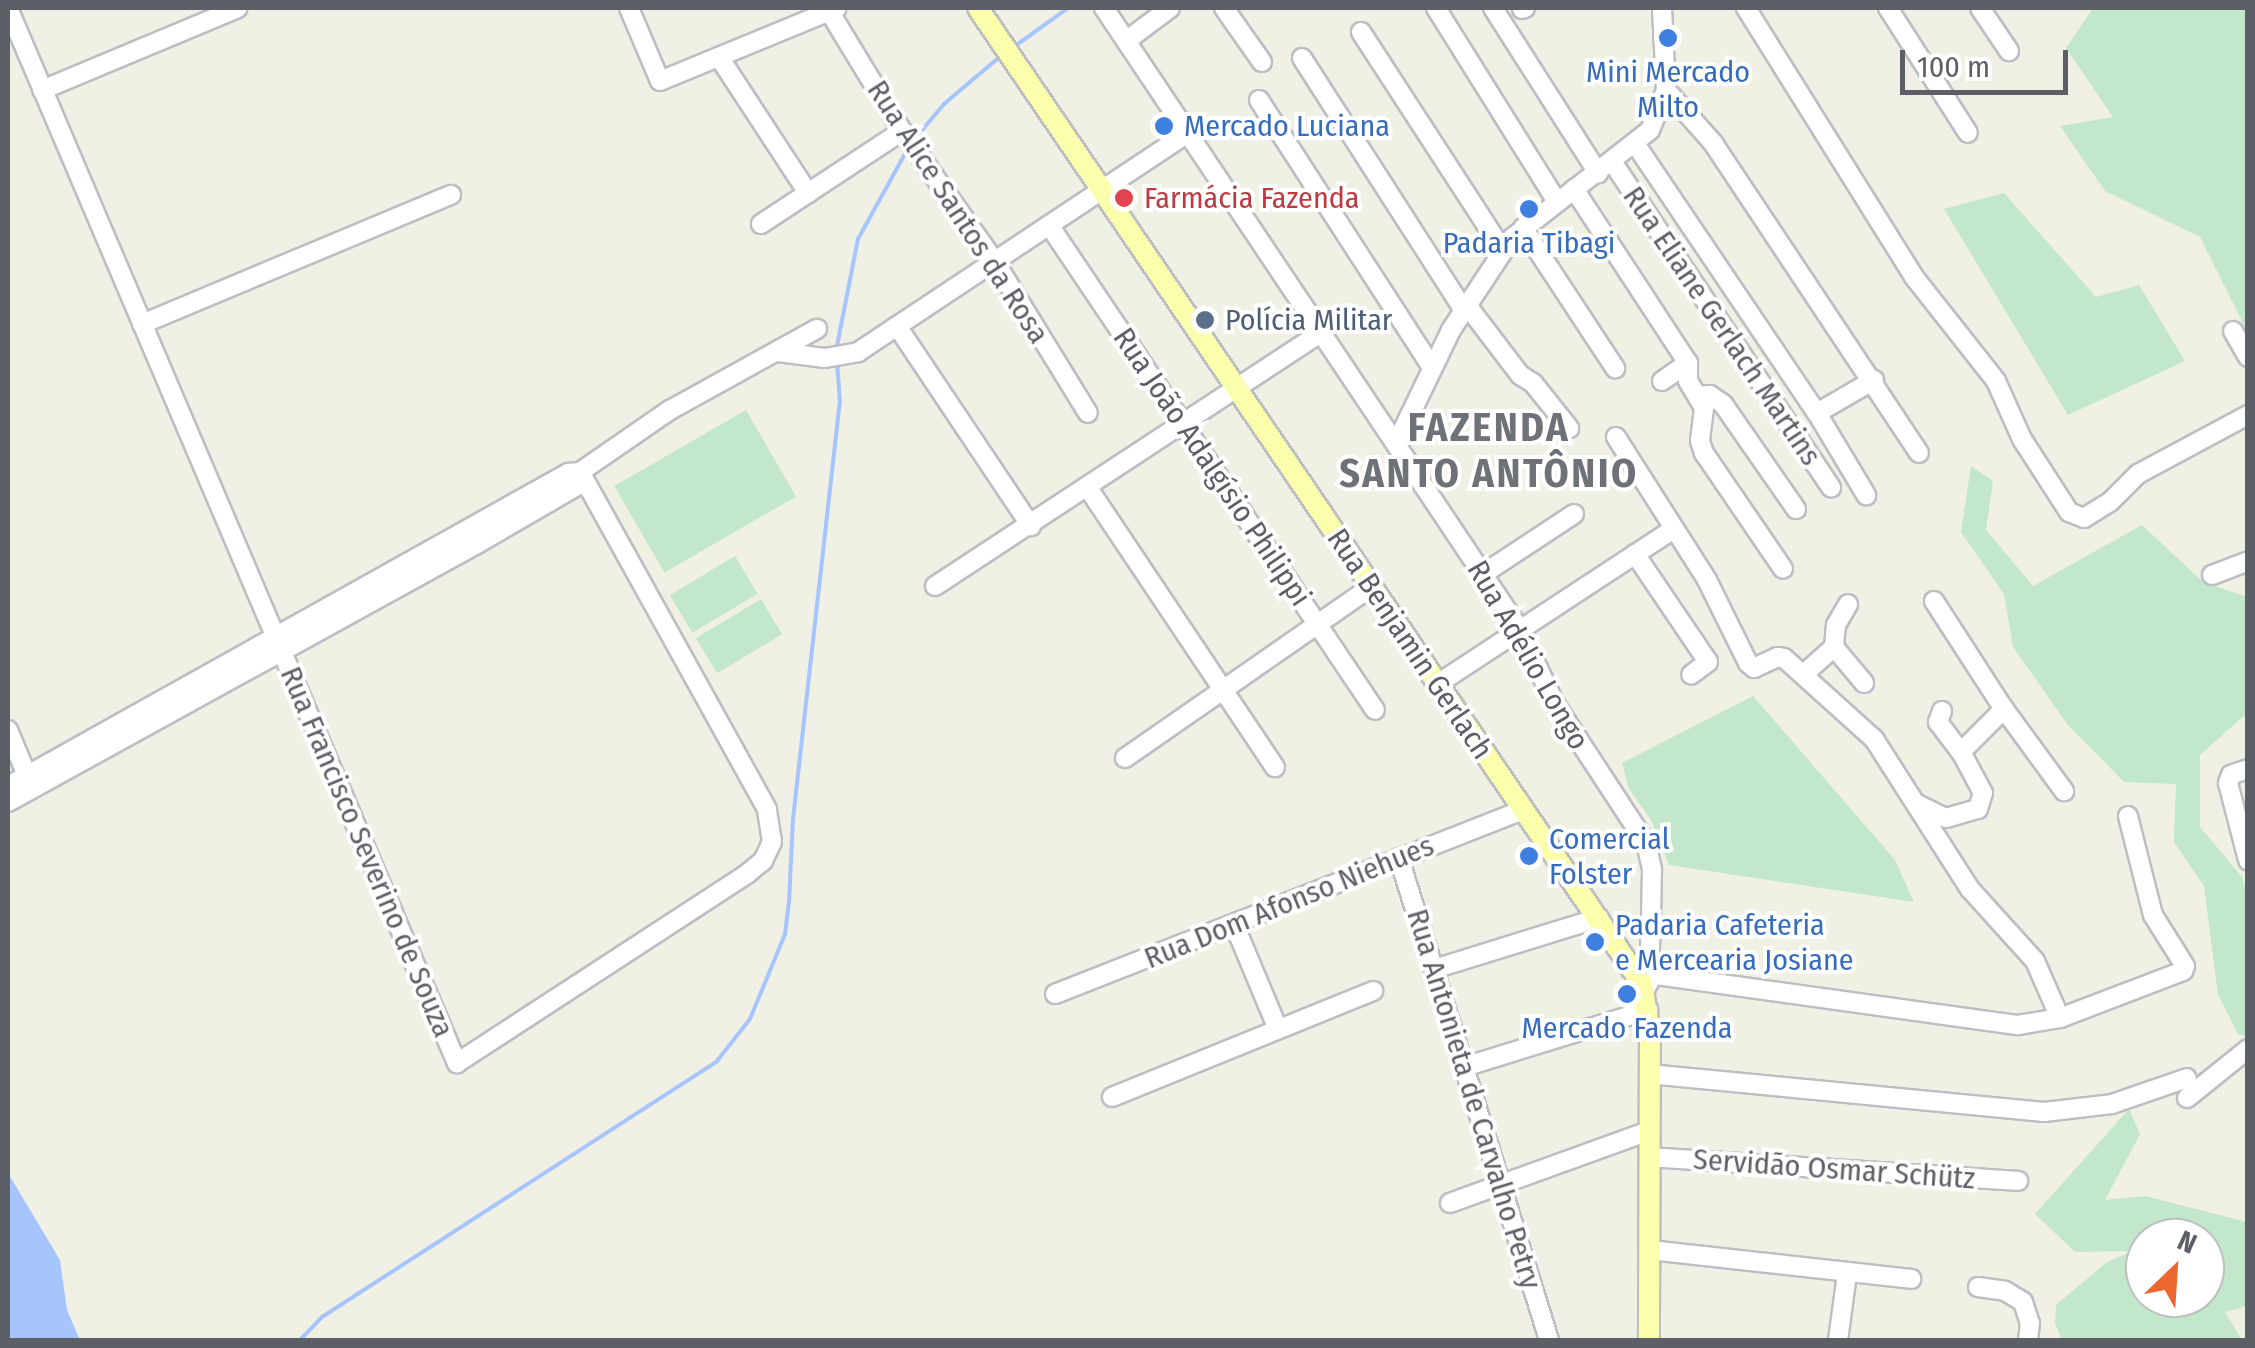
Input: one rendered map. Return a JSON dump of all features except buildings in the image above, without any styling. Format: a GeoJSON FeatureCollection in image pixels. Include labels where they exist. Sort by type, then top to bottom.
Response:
{"type":"FeatureCollection","features":[{"type":"Feature","properties":{"kind":"main road","name":"Rua Benjamin Gerlach"},"geometry":{"type":"LineString","coordinates":[[978,8],[1645,988]]}},
{"type":"Feature","properties":{"kind":"main road"},"geometry":{"type":"LineString","coordinates":[[1645,988],[1649,1074],[1649,1340]]}},
{"type":"Feature","properties":{"kind":"street","name":"Rua Francisco Severino de Souza"},"geometry":{"type":"LineString","coordinates":[[8,8],[457,1062],[748,873],[763,861],[772,842],[767,810],[580,472]]}},
{"type":"Feature","properties":{"kind":"street"},"geometry":{"type":"LineString","coordinates":[[42,90],[238,8]]}},
{"type":"Feature","properties":{"kind":"street"},"geometry":{"type":"LineString","coordinates":[[629,8],[660,81],[833,9]]}},
{"type":"Feature","properties":{"kind":"street","name":"Rua Adélio Longo"},"geometry":{"type":"LineString","coordinates":[[1104,8],[1520,630],[1580,746],[1646,843],[1652,870],[1645,988]]}},
{"type":"Feature","properties":{"kind":"street"},"geometry":{"type":"LineString","coordinates":[[1126,41],[1170,8]]}},
{"type":"Feature","properties":{"kind":"street"},"geometry":{"type":"LineString","coordinates":[[1224,8],[1262,62]]}},
{"type":"Feature","properties":{"kind":"street"},"geometry":{"type":"LineString","coordinates":[[1436,8],[1557,202]]}},
{"type":"Feature","properties":{"kind":"street","name":"Rua Eliane Gerlach Martins"},"geometry":{"type":"LineString","coordinates":[[1493,8],[1830,488]]}},
{"type":"Feature","properties":{"kind":"street"},"geometry":{"type":"LineString","coordinates":[[1746,8],[1914,277],[1996,381],[2008,413],[2061,503],[2084,518],[2110,502],[2138,474],[2248,415]]}},
{"type":"Feature","properties":{"kind":"street"},"geometry":{"type":"LineString","coordinates":[[1888,8],[1968,133]]}},
{"type":"Feature","properties":{"kind":"street"},"geometry":{"type":"LineString","coordinates":[[1980,8],[2009,51]]}},
{"type":"Feature","properties":{"kind":"street","name":"Rua Alice Santos da Rosa"},"geometry":{"type":"LineString","coordinates":[[833,9],[902,131],[994,262],[1088,413]]}},
{"type":"Feature","properties":{"kind":"street"},"geometry":{"type":"LineString","coordinates":[[1396,444],[1464,306],[1503,251],[1523,228],[1636,146],[1656,120],[1666,90],[1664,9]]}},
{"type":"Feature","properties":{"kind":"street"},"geometry":{"type":"LineString","coordinates":[[1361,32],[1503,251]]}},
{"type":"Feature","properties":{"kind":"street"},"geometry":{"type":"LineString","coordinates":[[719,57],[808,193]]}},
{"type":"Feature","properties":{"kind":"street"},"geometry":{"type":"LineString","coordinates":[[1302,58],[1464,306],[1569,428]]}},
{"type":"Feature","properties":{"kind":"street"},"geometry":{"type":"LineString","coordinates":[[1666,90],[1713,144],[1874,380],[1918,453]]}},
{"type":"Feature","properties":{"kind":"street"},"geometry":{"type":"LineString","coordinates":[[1259,100],[1432,366]]}},
{"type":"Feature","properties":{"kind":"street"},"geometry":{"type":"LineString","coordinates":[[761,224],[902,131]]}},
{"type":"Feature","properties":{"kind":"street"},"geometry":{"type":"LineString","coordinates":[[778,352],[840,357],[898,326],[1187,132]]}},
{"type":"Feature","properties":{"kind":"street"},"geometry":{"type":"LineString","coordinates":[[1636,146],[1817,413],[1866,496]]}},
{"type":"Feature","properties":{"kind":"street"},"geometry":{"type":"LineString","coordinates":[[1574,189],[1688,363],[1688,381],[1704,408],[1700,442],[1704,453],[1783,569]]}},
{"type":"Feature","properties":{"kind":"street"},"geometry":{"type":"LineString","coordinates":[[142,324],[451,195]]}},
{"type":"Feature","properties":{"kind":"street","name":"Rua João Adalgísio Philippi"},"geometry":{"type":"LineString","coordinates":[[1049,225],[1375,710]]}},
{"type":"Feature","properties":{"kind":"street"},"geometry":{"type":"LineString","coordinates":[[1523,228],[1615,368]]}},
{"type":"Feature","properties":{"kind":"street"},"geometry":{"type":"LineString","coordinates":[[898,326],[1031,526]]}},
{"type":"Feature","properties":{"kind":"street"},"geometry":{"type":"LineString","coordinates":[[8,802],[29,782],[278,642],[474,538],[568,473],[580,472],[670,410],[817,329]]}},
{"type":"Feature","properties":{"kind":"street"},"geometry":{"type":"LineString","coordinates":[[2233,331],[2248,357]]}},
{"type":"Feature","properties":{"kind":"street"},"geometry":{"type":"LineString","coordinates":[[935,586],[1321,332]]}},
{"type":"Feature","properties":{"kind":"street"},"geometry":{"type":"LineString","coordinates":[[1662,381],[1688,363]]}},
{"type":"Feature","properties":{"kind":"street"},"geometry":{"type":"LineString","coordinates":[[1817,413],[1874,380]]}},
{"type":"Feature","properties":{"kind":"street"},"geometry":{"type":"LineString","coordinates":[[1700,396],[1710,395],[1723,404],[1796,509]]}},
{"type":"Feature","properties":{"kind":"street"},"geometry":{"type":"LineString","coordinates":[[1616,438],[1706,580],[1754,668],[1778,656],[1804,674],[1874,739],[1970,890],[2035,961],[2060,1018]]}},
{"type":"Feature","properties":{"kind":"street"},"geometry":{"type":"LineString","coordinates":[[1088,488],[1275,767]]}},
{"type":"Feature","properties":{"kind":"street"},"geometry":{"type":"LineString","coordinates":[[1483,574],[1574,514]]}},
{"type":"Feature","properties":{"kind":"street"},"geometry":{"type":"LineString","coordinates":[[1436,685],[1672,530]]}},
{"type":"Feature","properties":{"kind":"street"},"geometry":{"type":"LineString","coordinates":[[1635,554],[1708,662],[1691,675]]}},
{"type":"Feature","properties":{"kind":"street"},"geometry":{"type":"LineString","coordinates":[[2212,575],[2248,562]]}},
{"type":"Feature","properties":{"kind":"street"},"geometry":{"type":"LineString","coordinates":[[1125,758],[1371,587]]}},
{"type":"Feature","properties":{"kind":"street"},"geometry":{"type":"LineString","coordinates":[[1934,601],[2004,710],[2064,791]]}},
{"type":"Feature","properties":{"kind":"street"},"geometry":{"type":"LineString","coordinates":[[1804,674],[1834,647],[1836,625],[1848,604]]}},
{"type":"Feature","properties":{"kind":"street"},"geometry":{"type":"LineString","coordinates":[[1834,647],[1864,684]]}},
{"type":"Feature","properties":{"kind":"street"},"geometry":{"type":"LineString","coordinates":[[1961,752],[2004,710]]}},
{"type":"Feature","properties":{"kind":"street"},"geometry":{"type":"LineString","coordinates":[[1908,798],[1946,818],[1978,809],[1984,793],[1938,722],[1942,711]]}},
{"type":"Feature","properties":{"kind":"street"},"geometry":{"type":"LineString","coordinates":[[8,730],[29,782]]}},
{"type":"Feature","properties":{"kind":"street"},"geometry":{"type":"LineString","coordinates":[[2248,769],[2230,775],[2228,783],[2248,860]]}},
{"type":"Feature","properties":{"kind":"street"},"geometry":{"type":"LineString","coordinates":[[8,786],[29,782]]}},
{"type":"Feature","properties":{"kind":"street","name":"Rua Dom Afonso Niehues"},"geometry":{"type":"LineString","coordinates":[[1055,994],[1523,810]]}},
{"type":"Feature","properties":{"kind":"street"},"geometry":{"type":"LineString","coordinates":[[1464,1067],[1645,988],[2018,1026],[2060,1018],[2183,971],[2185,966],[2153,915],[2128,816]]}},
{"type":"Feature","properties":{"kind":"street","name":"Rua Antonieta de Carvalho Petry"},"geometry":{"type":"LineString","coordinates":[[1399,858],[1550,1340]]}},
{"type":"Feature","properties":{"kind":"street"},"geometry":{"type":"LineString","coordinates":[[1434,969],[1599,918]]}},
{"type":"Feature","properties":{"kind":"street"},"geometry":{"type":"LineString","coordinates":[[1234,924],[1278,1029]]}},
{"type":"Feature","properties":{"kind":"street"},"geometry":{"type":"LineString","coordinates":[[1112,1096],[1373,990]]}},
{"type":"Feature","properties":{"kind":"street"},"geometry":{"type":"LineString","coordinates":[[2187,1098],[2248,1049]]}},
{"type":"Feature","properties":{"kind":"street"},"geometry":{"type":"LineString","coordinates":[[1649,1074],[2044,1112],[2112,1104],[2187,1078]]}},
{"type":"Feature","properties":{"kind":"street"},"geometry":{"type":"LineString","coordinates":[[1450,1204],[1649,1131]]}},
{"type":"Feature","properties":{"kind":"street","name":"Servidão Osmar Schütz"},"geometry":{"type":"LineString","coordinates":[[1649,1157],[2018,1180]]}},
{"type":"Feature","properties":{"kind":"street"},"geometry":{"type":"LineString","coordinates":[[1650,1250],[1911,1280]]}},
{"type":"Feature","properties":{"kind":"street"},"geometry":{"type":"LineString","coordinates":[[1838,1340],[1847,1274]]}},
{"type":"Feature","properties":{"kind":"street"},"geometry":{"type":"LineString","coordinates":[[1978,1288],[2005,1292],[2022,1302],[2030,1323],[2028,1340]]}},
{"type":"Feature","properties":{"kind":"green space"},"geometry":{"type":"Polygon","coordinates":[[[2093,8],[2247,8],[2247,331],[2200,237],[2105,191],[2060,126],[2113,117],[2066,48],[2093,8]]]}},
{"type":"Feature","properties":{"kind":"green space"},"geometry":{"type":"Polygon","coordinates":[[[2004,193],[2096,297],[2139,285],[2185,361],[2068,415],[1944,209],[2004,193]]]}},
{"type":"Feature","properties":{"kind":"green space"},"geometry":{"type":"Polygon","coordinates":[[[746,410],[796,497],[664,573],[614,486],[746,410]]]}},
{"type":"Feature","properties":{"kind":"green space"},"geometry":{"type":"Polygon","coordinates":[[[1971,466],[1993,481],[1986,530],[2033,586],[2142,525],[2203,582],[2247,597],[2247,713],[2200,755],[2200,827],[2243,878],[2248,910],[2247,1036],[2238,1034],[2218,995],[2204,886],[2174,842],[2176,784],[2124,782],[2068,725],[2013,647],[2004,594],[1961,532],[1971,466]]]}},
{"type":"Feature","properties":{"kind":"green space"},"geometry":{"type":"Polygon","coordinates":[[[735,556],[758,594],[693,633],[670,595],[735,556]]]}},
{"type":"Feature","properties":{"kind":"green space"},"geometry":{"type":"Polygon","coordinates":[[[761,599],[782,634],[717,673],[696,638],[761,599]]]}},
{"type":"Feature","properties":{"kind":"green space"},"geometry":{"type":"Polygon","coordinates":[[[1753,696],[1895,860],[1914,902],[1669,865],[1651,820],[1629,789],[1622,763],[1753,696]]]}},
{"type":"Feature","properties":{"kind":"green space"},"geometry":{"type":"Polygon","coordinates":[[[2129,1109],[2140,1134],[2105,1200],[2145,1196],[2247,1222],[2247,1306],[2225,1312],[2225,1218],[2125,1218],[2125,1251],[2075,1252],[2035,1214],[2129,1109]]]}},
{"type":"Feature","properties":{"kind":"green space"},"geometry":{"type":"Polygon","coordinates":[[[2125,1254],[2125,1318],[2225,1318],[2225,1312],[2242,1340],[2062,1340],[2055,1324],[2056,1305],[2107,1262],[2125,1254]]]}},
{"type":"Feature","properties":{"kind":"water"},"geometry":{"type":"Polygon","coordinates":[[[8,1173],[60,1260],[67,1310],[80,1340],[8,1340],[8,1173]]]}},
{"type":"Feature","properties":{"kind":"waterway"},"geometry":{"type":"LineString","coordinates":[[1015,46],[1068,8]]}},
{"type":"Feature","properties":{"kind":"waterway"},"geometry":{"type":"LineString","coordinates":[[917,136],[944,104],[1003,54]]}},
{"type":"Feature","properties":{"kind":"waterway"},"geometry":{"type":"LineString","coordinates":[[836,351],[858,239],[906,152]]}},
{"type":"Feature","properties":{"kind":"waterway"},"geometry":{"type":"LineString","coordinates":[[300,1340],[322,1317],[717,1061],[750,1019],[785,934],[793,819],[840,403],[837,361]]}},
{"type":"Feature","properties":{"kind":"place","name":"Mini Mercado Milto"},"geometry":{"type":"Point","coordinates":[1668,38]}},
{"type":"Feature","properties":{"kind":"place","name":"Mercado Luciana"},"geometry":{"type":"Point","coordinates":[1164,126]}},
{"type":"Feature","properties":{"kind":"place","name":"Farmácia Fazenda"},"geometry":{"type":"Point","coordinates":[1124,198]}},
{"type":"Feature","properties":{"kind":"place","name":"Padaria Tibagi"},"geometry":{"type":"Point","coordinates":[1529,209]}},
{"type":"Feature","properties":{"kind":"place","name":"Polícia Militar"},"geometry":{"type":"Point","coordinates":[1205,320]}},
{"type":"Feature","properties":{"kind":"place","name":"Comercial Folster"},"geometry":{"type":"Point","coordinates":[1529,856]}},
{"type":"Feature","properties":{"kind":"place","name":"Padaria Cafeteria e Mercearia Josiane"},"geometry":{"type":"Point","coordinates":[1595,942]}},
{"type":"Feature","properties":{"kind":"place","name":"Mercado Fazenda"},"geometry":{"type":"Point","coordinates":[1627,994]}},
{"type":"Feature","properties":{"kind":"district","name":"FAZENDA SANTO ANTÔNIO"},"geometry":{"type":"Point","coordinates":[1489,451]}}]}
